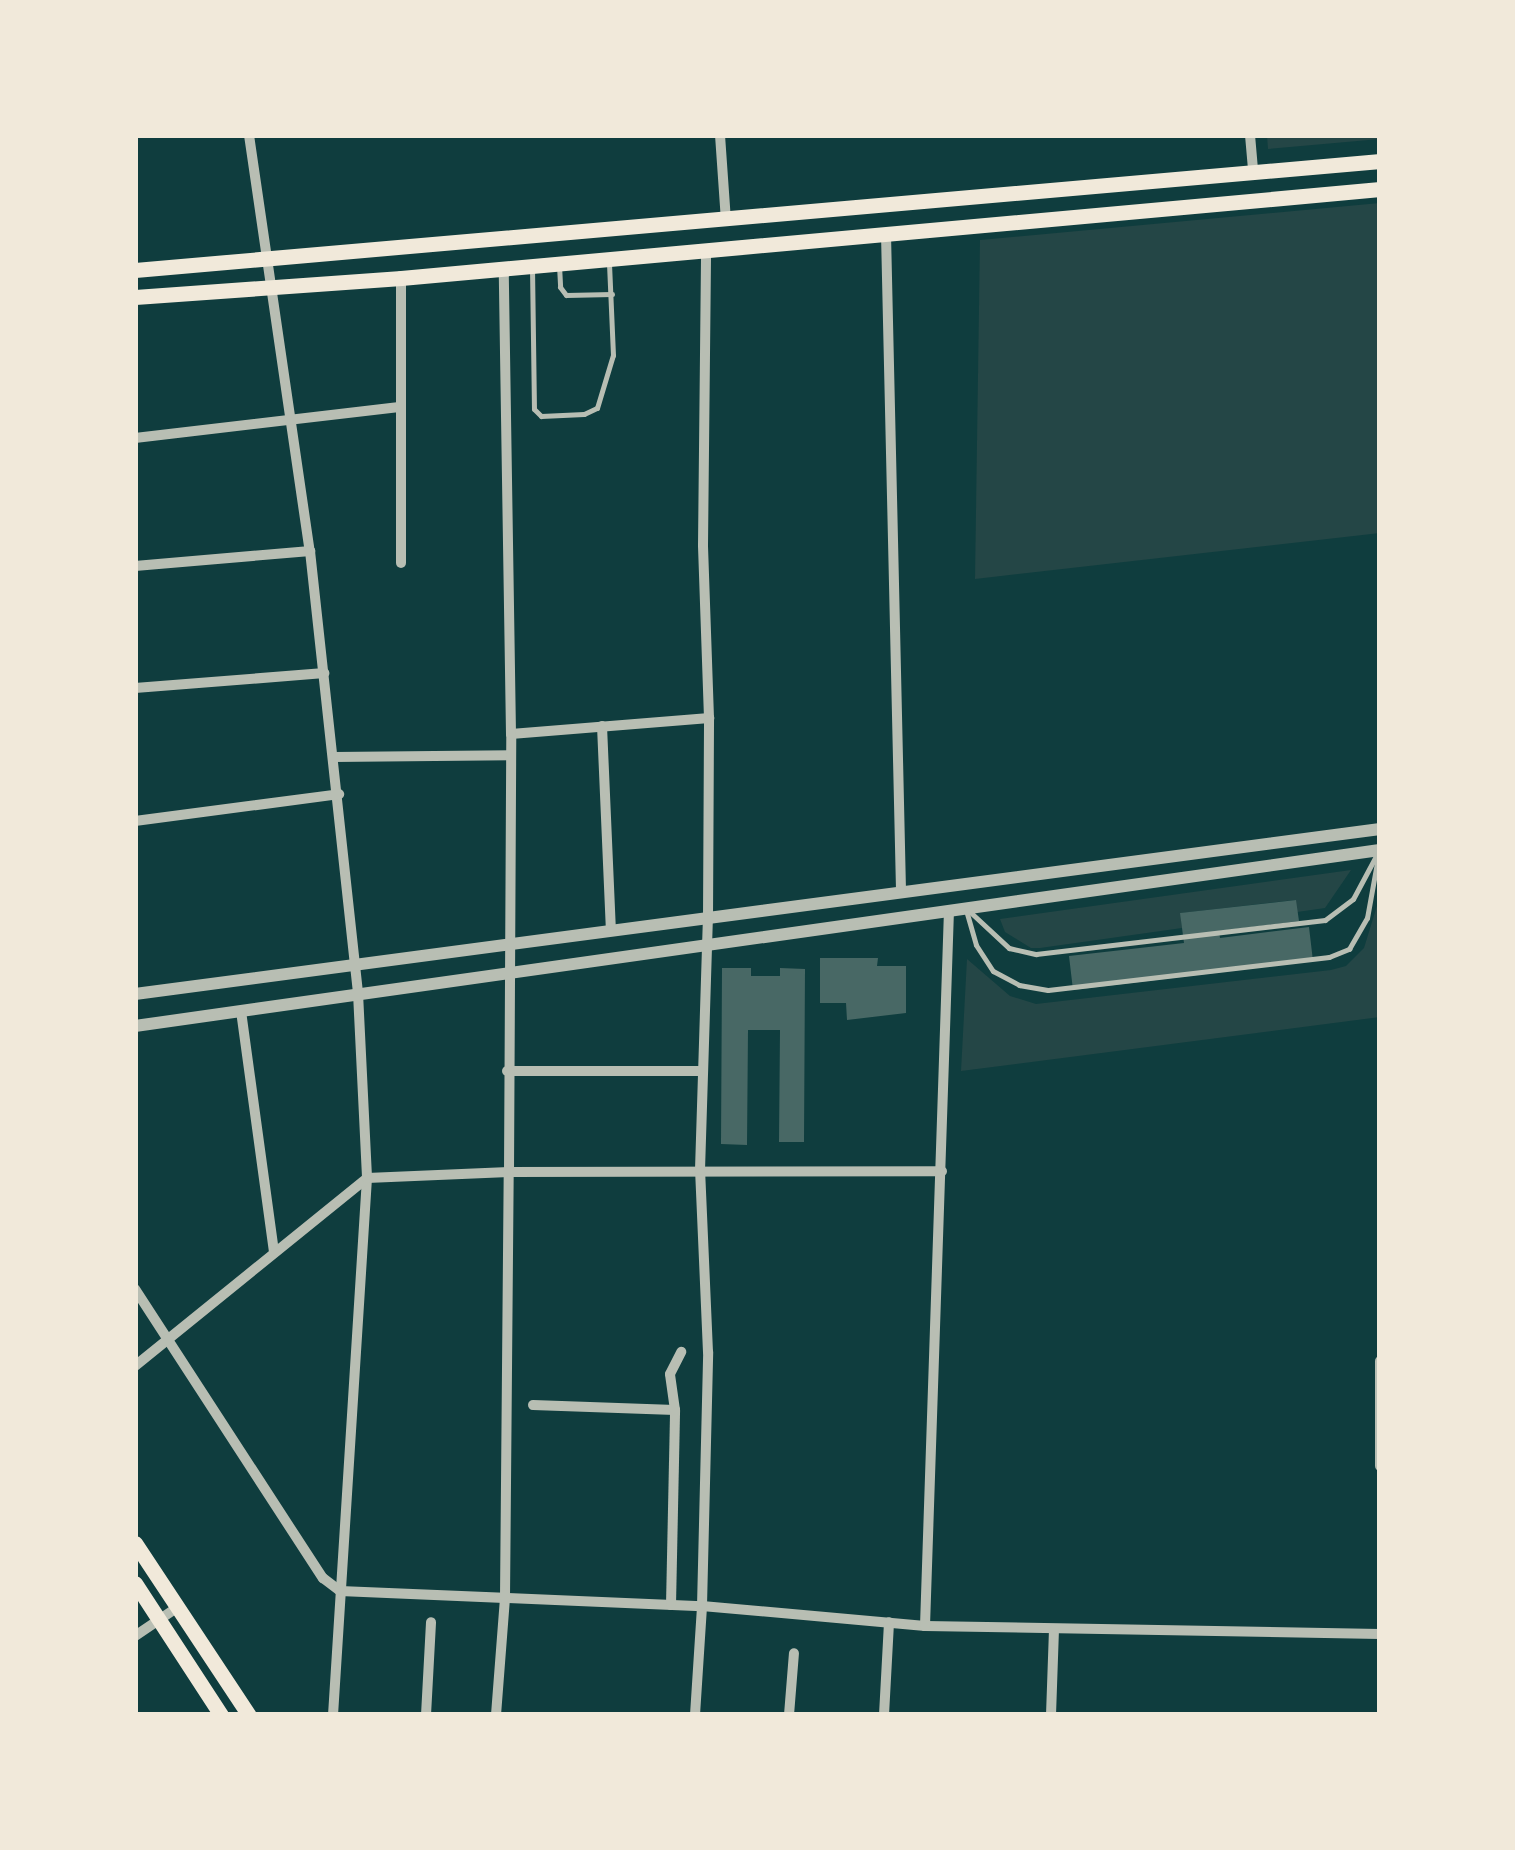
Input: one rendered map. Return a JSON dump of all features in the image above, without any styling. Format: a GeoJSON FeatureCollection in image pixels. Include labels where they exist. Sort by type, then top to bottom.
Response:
{"type":"FeatureCollection","features":[{"type":"Feature","properties":{"kind":"main road"},"geometry":{"type":"LineString","coordinates":[[135,270],[1378,161],[1374,190],[401,278],[135,297]]}},
{"type":"Feature","properties":{"kind":"main road"},"geometry":{"type":"LineString","coordinates":[[559,261],[560,235]]}},
{"type":"Feature","properties":{"kind":"main road"},"geometry":{"type":"LineString","coordinates":[[135,1543],[249,1715]]}},
{"type":"Feature","properties":{"kind":"main road"},"geometry":{"type":"LineString","coordinates":[[135,1584],[220,1715]]}},
{"type":"Feature","properties":{"kind":"street"},"geometry":{"type":"LineString","coordinates":[[249,135],[310,551],[357,968],[367,1178],[332,1715]]}},
{"type":"Feature","properties":{"kind":"street"},"geometry":{"type":"LineString","coordinates":[[720,135],[726,220]]}},
{"type":"Feature","properties":{"kind":"street"},"geometry":{"type":"LineString","coordinates":[[1250,135],[1253,171]]}},
{"type":"Feature","properties":{"kind":"street"},"geometry":{"type":"LineString","coordinates":[[886,234],[901,892]]}},
{"type":"Feature","properties":{"kind":"street"},"geometry":{"type":"LineString","coordinates":[[695,1715],[702,1606],[708,1352],[700,1170],[708,917],[709,718],[703,545],[706,250]]}},
{"type":"Feature","properties":{"kind":"street"},"geometry":{"type":"LineString","coordinates":[[496,1715],[505,1598],[510,948],[504,268]]}},
{"type":"Feature","properties":{"kind":"street"},"geometry":{"type":"LineString","coordinates":[[401,278],[401,563]]}},
{"type":"Feature","properties":{"kind":"street"},"geometry":{"type":"LineString","coordinates":[[135,438],[290,423],[399,407]]}},
{"type":"Feature","properties":{"kind":"street"},"geometry":{"type":"LineString","coordinates":[[135,566],[310,551]]}},
{"type":"Feature","properties":{"kind":"street"},"geometry":{"type":"LineString","coordinates":[[135,688],[324,673]]}},
{"type":"Feature","properties":{"kind":"street"},"geometry":{"type":"LineString","coordinates":[[511,734],[709,718]]}},
{"type":"Feature","properties":{"kind":"street"},"geometry":{"type":"LineString","coordinates":[[602,726],[611,931]]}},
{"type":"Feature","properties":{"kind":"street"},"geometry":{"type":"LineString","coordinates":[[334,757],[511,755]]}},
{"type":"Feature","properties":{"kind":"street"},"geometry":{"type":"LineString","coordinates":[[135,821],[339,794]]}},
{"type":"Feature","properties":{"kind":"street"},"geometry":{"type":"LineString","coordinates":[[135,994],[510,948],[708,917],[1380,830]]}},
{"type":"Feature","properties":{"kind":"street"},"geometry":{"type":"LineString","coordinates":[[1348,833],[1379,850]]}},
{"type":"Feature","properties":{"kind":"street"},"geometry":{"type":"LineString","coordinates":[[135,1026],[1379,850]]}},
{"type":"Feature","properties":{"kind":"street"},"geometry":{"type":"LineString","coordinates":[[925,1626],[949,910],[974,881]]}},
{"type":"Feature","properties":{"kind":"street"},"geometry":{"type":"LineString","coordinates":[[241,1011],[274,1252]]}},
{"type":"Feature","properties":{"kind":"street"},"geometry":{"type":"LineString","coordinates":[[507,1072],[702,1071]]}},
{"type":"Feature","properties":{"kind":"street"},"geometry":{"type":"LineString","coordinates":[[135,1366],[367,1178],[508,1172],[942,1170]]}},
{"type":"Feature","properties":{"kind":"street"},"geometry":{"type":"LineString","coordinates":[[135,1289],[323,1578],[340,1591],[671,1604],[925,1626],[1054,1630],[1380,1634],[1380,1623]]}},
{"type":"Feature","properties":{"kind":"street"},"geometry":{"type":"LineString","coordinates":[[671,1604],[675,1410],[670,1374],[681,1352]]}},
{"type":"Feature","properties":{"kind":"street"},"geometry":{"type":"LineString","coordinates":[[1380,1361],[1380,1466]]}},
{"type":"Feature","properties":{"kind":"street"},"geometry":{"type":"LineString","coordinates":[[533,1405],[675,1410]]}},
{"type":"Feature","properties":{"kind":"street"},"geometry":{"type":"LineString","coordinates":[[135,1636],[178,1607]]}},
{"type":"Feature","properties":{"kind":"street"},"geometry":{"type":"LineString","coordinates":[[426,1715],[431,1622]]}},
{"type":"Feature","properties":{"kind":"street"},"geometry":{"type":"LineString","coordinates":[[884,1715],[889,1622]]}},
{"type":"Feature","properties":{"kind":"street"},"geometry":{"type":"LineString","coordinates":[[1051,1715],[1054,1630]]}},
{"type":"Feature","properties":{"kind":"street"},"geometry":{"type":"LineString","coordinates":[[789,1715],[794,1652]]}},
{"type":"Feature","properties":{"kind":"lane"},"geometry":{"type":"LineString","coordinates":[[532,264],[531,400],[541,416],[584,414],[597,408],[614,355],[609,257]]}},
{"type":"Feature","properties":{"kind":"lane"},"geometry":{"type":"LineString","coordinates":[[559,261],[560,287],[566,295],[612,294]]}},
{"type":"Feature","properties":{"kind":"lane"},"geometry":{"type":"LineString","coordinates":[[966,908],[976,945],[993,971],[1019,985],[1048,990],[1329,957],[1349,949],[1367,918],[1379,850]]}},
{"type":"Feature","properties":{"kind":"lane"},"geometry":{"type":"LineString","coordinates":[[966,908],[1008,948],[1036,954],[1326,920],[1353,898],[1379,850]]}},
{"type":"Feature","properties":{"kind":"shaded area"},"geometry":{"type":"Polygon","coordinates":[[[1267,135],[1380,135],[1380,139],[1268,149],[1267,135]]]}},
{"type":"Feature","properties":{"kind":"shaded area"},"geometry":{"type":"Polygon","coordinates":[[[1380,203],[1380,533],[975,579],[980,240],[1380,203]]]}},
{"type":"Feature","properties":{"kind":"shaded area"},"geometry":{"type":"Polygon","coordinates":[[[1351,870],[1325,908],[1297,912],[1295,900],[1181,913],[1182,928],[1040,948],[1031,948],[1005,932],[1000,919],[1351,870]]]}},
{"type":"Feature","properties":{"kind":"shaded area"},"geometry":{"type":"Polygon","coordinates":[[[1380,896],[1380,1017],[961,1071],[967,959],[1010,996],[1036,1004],[1331,970],[1346,966],[1364,948],[1380,896]]]}},
{"type":"Feature","properties":{"kind":"building"},"geometry":{"type":"Polygon","coordinates":[[[1296,900],[1299,921],[1219,931],[1220,938],[1309,927],[1313,961],[1073,990],[1069,956],[1184,943],[1180,913],[1296,900]]]}},
{"type":"Feature","properties":{"kind":"building"},"geometry":{"type":"Polygon","coordinates":[[[820,958],[878,958],[877,966],[906,966],[906,1013],[847,1020],[846,1003],[820,1003],[820,958]]]}},
{"type":"Feature","properties":{"kind":"building"},"geometry":{"type":"Polygon","coordinates":[[[722,968],[751,968],[751,976],[780,976],[780,968],[805,969],[804,1142],[779,1142],[780,1030],[748,1030],[747,1145],[721,1144],[722,968]]]}}]}
